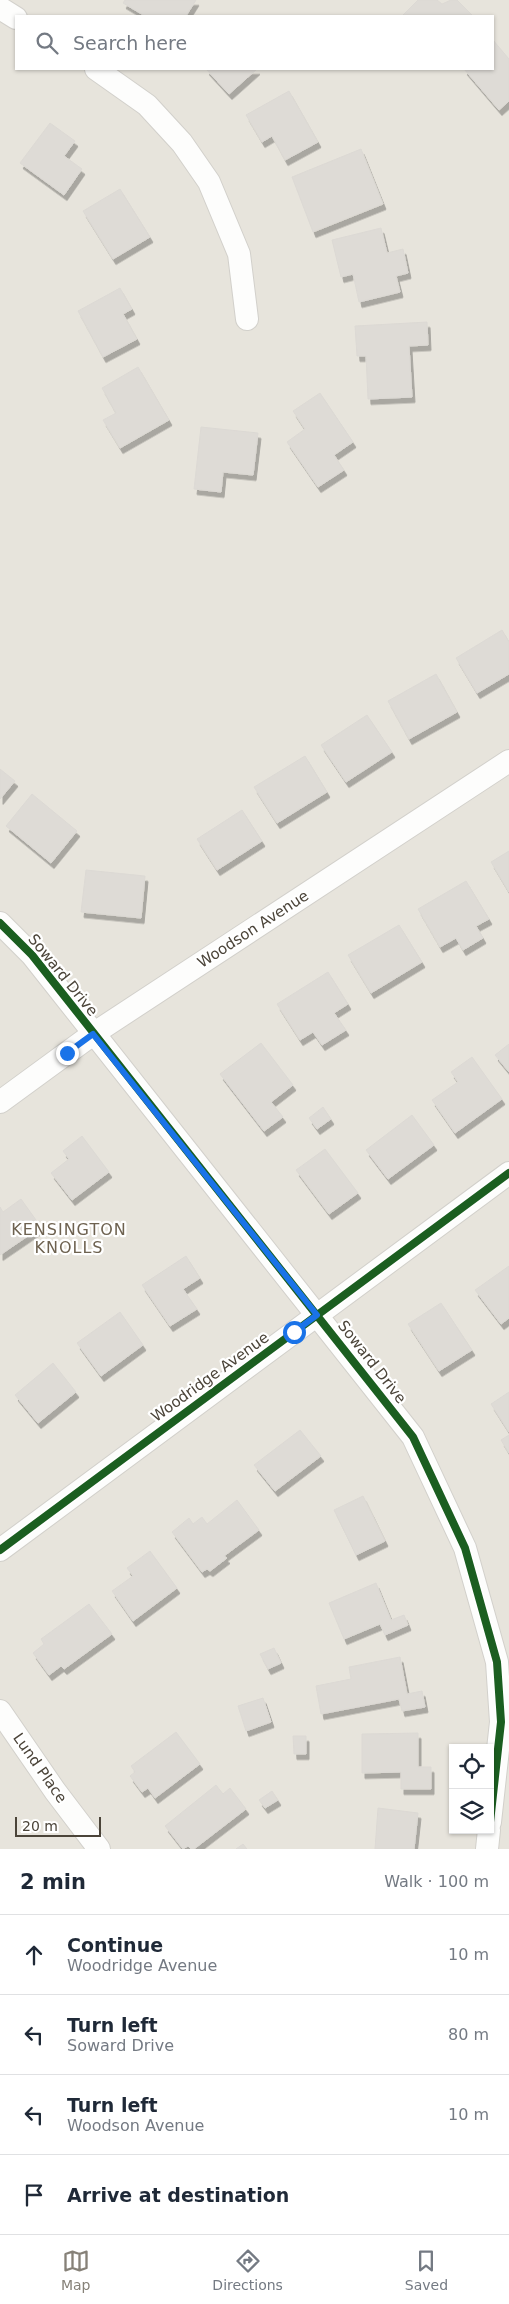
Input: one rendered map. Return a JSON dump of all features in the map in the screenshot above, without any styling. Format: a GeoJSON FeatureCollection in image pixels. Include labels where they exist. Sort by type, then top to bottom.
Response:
{"type":"FeatureCollection","features":[{"type":"Feature","properties":{"kind":"street"},"geometry":{"type":"LineString","coordinates":[[0,8],[15,17]]}},
{"type":"Feature","properties":{"kind":"street"},"geometry":{"type":"LineString","coordinates":[[97,70],[147,105],[182,143],[209,182],[239,254],[248,319]]}},
{"type":"Feature","properties":{"kind":"street","name":"Woodson Avenue"},"geometry":{"type":"LineString","coordinates":[[0,1102],[93,1034],[509,762]]}},
{"type":"Feature","properties":{"kind":"street","name":"Soward Drive"},"geometry":{"type":"LineString","coordinates":[[0,923],[32,955],[413,1437],[466,1548],[497,1662],[501,1722],[494,1789]]}},
{"type":"Feature","properties":{"kind":"street","name":"Woodridge Avenue"},"geometry":{"type":"LineString","coordinates":[[0,1550],[509,1173]]}},
{"type":"Feature","properties":{"kind":"street","name":"Lund Place"},"geometry":{"type":"LineString","coordinates":[[0,1711],[55,1791],[99,1849]]}},
{"type":"Feature","properties":{"kind":"street"},"geometry":{"type":"LineString","coordinates":[[486,1849],[488,1834]]}},
{"type":"Feature","properties":{"kind":"shaded area"},"geometry":{"type":"Polygon","coordinates":[[[0,0],[509,0],[509,1849],[0,1849],[0,0]]]}},
{"type":"Feature","properties":{"kind":"building"},"geometry":{"type":"Polygon","coordinates":[[[125,0],[196,0],[187,15],[143,15],[123,3],[125,0]]]}},
{"type":"Feature","properties":{"kind":"building"},"geometry":{"type":"Polygon","coordinates":[[[418,0],[437,0],[442,4],[451,0],[457,0],[472,15],[403,15],[418,0]]]}},
{"type":"Feature","properties":{"kind":"building"},"geometry":{"type":"Polygon","coordinates":[[[494,41],[509,59],[509,101],[499,110],[465,70],[494,70],[494,41]]]}},
{"type":"Feature","properties":{"kind":"building"},"geometry":{"type":"Polygon","coordinates":[[[207,70],[256,70],[229,94],[207,70]]]}},
{"type":"Feature","properties":{"kind":"building"},"geometry":{"type":"Polygon","coordinates":[[[289,91],[318,142],[285,160],[272,136],[262,142],[246,115],[289,91]]]}},
{"type":"Feature","properties":{"kind":"building"},"geometry":{"type":"Polygon","coordinates":[[[50,123],[75,141],[64,156],[82,169],[64,195],[20,163],[50,123]]]}},
{"type":"Feature","properties":{"kind":"building"},"geometry":{"type":"Polygon","coordinates":[[[361,149],[383,204],[313,232],[292,177],[361,149]]]}},
{"type":"Feature","properties":{"kind":"building"},"geometry":{"type":"Polygon","coordinates":[[[120,189],[150,237],[113,259],[83,211],[120,189]]]}},
{"type":"Feature","properties":{"kind":"building"},"geometry":{"type":"Polygon","coordinates":[[[381,228],[387,253],[403,249],[408,273],[396,276],[400,292],[359,302],[353,274],[341,277],[332,240],[381,228]]]}},
{"type":"Feature","properties":{"kind":"building"},"geometry":{"type":"Polygon","coordinates":[[[120,288],[132,309],[123,314],[137,339],[103,357],[78,311],[120,288]]]}},
{"type":"Feature","properties":{"kind":"building"},"geometry":{"type":"Polygon","coordinates":[[[427,322],[428,345],[409,346],[412,397],[368,399],[366,356],[357,356],[355,326],[427,322]]]}},
{"type":"Feature","properties":{"kind":"building"},"geometry":{"type":"Polygon","coordinates":[[[138,367],[169,420],[120,448],[103,420],[116,413],[102,388],[138,367]]]}},
{"type":"Feature","properties":{"kind":"building"},"geometry":{"type":"Polygon","coordinates":[[[320,393],[353,442],[334,455],[344,470],[318,487],[287,442],[305,429],[293,411],[320,393]]]}},
{"type":"Feature","properties":{"kind":"building"},"geometry":{"type":"Polygon","coordinates":[[[201,427],[258,433],[253,475],[223,472],[221,492],[194,489],[201,427]]]}},
{"type":"Feature","properties":{"kind":"building"},"geometry":{"type":"Polygon","coordinates":[[[502,630],[509,642],[509,674],[477,693],[456,658],[502,630]]]}},
{"type":"Feature","properties":{"kind":"building"},"geometry":{"type":"Polygon","coordinates":[[[436,674],[457,712],[409,739],[388,701],[436,674]]]}},
{"type":"Feature","properties":{"kind":"building"},"geometry":{"type":"Polygon","coordinates":[[[367,715],[392,752],[346,782],[321,745],[367,715]]]}},
{"type":"Feature","properties":{"kind":"building"},"geometry":{"type":"Polygon","coordinates":[[[305,756],[327,792],[277,823],[254,787],[305,756]]]}},
{"type":"Feature","properties":{"kind":"building"},"geometry":{"type":"Polygon","coordinates":[[[0,769],[15,781],[0,799],[0,769]]]}},
{"type":"Feature","properties":{"kind":"building"},"geometry":{"type":"Polygon","coordinates":[[[32,794],[77,831],[51,863],[6,826],[32,794]]]}},
{"type":"Feature","properties":{"kind":"building"},"geometry":{"type":"Polygon","coordinates":[[[242,810],[262,841],[217,870],[197,839],[242,810]]]}},
{"type":"Feature","properties":{"kind":"building"},"geometry":{"type":"Polygon","coordinates":[[[509,851],[509,892],[491,862],[509,851]]]}},
{"type":"Feature","properties":{"kind":"building"},"geometry":{"type":"Polygon","coordinates":[[[86,870],[145,876],[141,918],[81,912],[86,870]]]}},
{"type":"Feature","properties":{"kind":"building"},"geometry":{"type":"Polygon","coordinates":[[[466,881],[489,919],[476,926],[483,938],[463,950],[456,938],[440,947],[418,909],[466,881]]]}},
{"type":"Feature","properties":{"kind":"building"},"geometry":{"type":"Polygon","coordinates":[[[399,925],[422,962],[371,993],[348,955],[399,925]]]}},
{"type":"Feature","properties":{"kind":"building"},"geometry":{"type":"Polygon","coordinates":[[[328,972],[348,1004],[334,1013],[346,1030],[322,1045],[313,1032],[300,1040],[277,1004],[328,972]]]}},
{"type":"Feature","properties":{"kind":"building"},"geometry":{"type":"Polygon","coordinates":[[[261,1043],[293,1085],[271,1102],[283,1117],[264,1131],[220,1074],[261,1043]]]}},
{"type":"Feature","properties":{"kind":"building"},"geometry":{"type":"Polygon","coordinates":[[[509,1044],[509,1072],[495,1055],[509,1044]]]}},
{"type":"Feature","properties":{"kind":"building"},"geometry":{"type":"Polygon","coordinates":[[[472,1057],[502,1099],[455,1133],[432,1100],[458,1082],[451,1072],[472,1057]]]}},
{"type":"Feature","properties":{"kind":"building"},"geometry":{"type":"Polygon","coordinates":[[[323,1107],[331,1119],[317,1129],[309,1118],[323,1107]]]}},
{"type":"Feature","properties":{"kind":"building"},"geometry":{"type":"Polygon","coordinates":[[[412,1115],[434,1145],[388,1179],[366,1150],[412,1115]]]}},
{"type":"Feature","properties":{"kind":"building"},"geometry":{"type":"Polygon","coordinates":[[[82,1136],[109,1172],[72,1200],[51,1173],[69,1159],[63,1151],[82,1136]]]}},
{"type":"Feature","properties":{"kind":"building"},"geometry":{"type":"Polygon","coordinates":[[[325,1149],[358,1193],[329,1214],[296,1170],[325,1149]]]}},
{"type":"Feature","properties":{"kind":"building"},"geometry":{"type":"Polygon","coordinates":[[[21,1199],[41,1227],[0,1255],[0,1207],[3,1212],[21,1199]]]}},
{"type":"Feature","properties":{"kind":"building"},"geometry":{"type":"Polygon","coordinates":[[[186,1256],[200,1278],[183,1289],[197,1309],[170,1326],[142,1285],[186,1256]]]}},
{"type":"Feature","properties":{"kind":"building"},"geometry":{"type":"Polygon","coordinates":[[[509,1266],[509,1318],[501,1324],[475,1290],[509,1266]]]}},
{"type":"Feature","properties":{"kind":"building"},"geometry":{"type":"Polygon","coordinates":[[[441,1303],[472,1350],[439,1371],[408,1324],[441,1303]]]}},
{"type":"Feature","properties":{"kind":"building"},"geometry":{"type":"Polygon","coordinates":[[[120,1312],[143,1345],[101,1376],[77,1343],[120,1312]]]}},
{"type":"Feature","properties":{"kind":"building"},"geometry":{"type":"Polygon","coordinates":[[[53,1363],[76,1392],[38,1423],[15,1395],[53,1363]]]}},
{"type":"Feature","properties":{"kind":"building"},"geometry":{"type":"Polygon","coordinates":[[[509,1392],[509,1432],[491,1404],[509,1392]]]}},
{"type":"Feature","properties":{"kind":"building"},"geometry":{"type":"Polygon","coordinates":[[[300,1430],[321,1456],[275,1491],[254,1465],[300,1430]]]}},
{"type":"Feature","properties":{"kind":"building"},"geometry":{"type":"Polygon","coordinates":[[[509,1435],[509,1453],[501,1440],[509,1435]]]}},
{"type":"Feature","properties":{"kind":"building"},"geometry":{"type":"Polygon","coordinates":[[[363,1496],[385,1541],[356,1555],[334,1510],[363,1496]]]}},
{"type":"Feature","properties":{"kind":"building"},"geometry":{"type":"Polygon","coordinates":[[[237,1500],[259,1530],[224,1556],[227,1558],[210,1571],[207,1569],[202,1572],[172,1532],[189,1518],[193,1524],[202,1517],[207,1524],[237,1500]]]}},
{"type":"Feature","properties":{"kind":"building"},"geometry":{"type":"Polygon","coordinates":[[[150,1551],[177,1588],[133,1621],[112,1591],[133,1576],[127,1568],[150,1551]]]}},
{"type":"Feature","properties":{"kind":"building"},"geometry":{"type":"Polygon","coordinates":[[[376,1583],[391,1620],[404,1615],[408,1625],[385,1635],[380,1624],[344,1639],[329,1603],[376,1583]]]}},
{"type":"Feature","properties":{"kind":"building"},"geometry":{"type":"Polygon","coordinates":[[[89,1604],[112,1634],[64,1669],[61,1666],[49,1675],[33,1653],[44,1644],[41,1639],[89,1604]]]}},
{"type":"Feature","properties":{"kind":"building"},"geometry":{"type":"Polygon","coordinates":[[[274,1648],[281,1663],[268,1669],[260,1654],[274,1648]]]}},
{"type":"Feature","properties":{"kind":"building"},"geometry":{"type":"Polygon","coordinates":[[[400,1657],[407,1694],[422,1691],[425,1707],[402,1711],[399,1699],[321,1714],[316,1686],[351,1679],[349,1667],[400,1657]]]}},
{"type":"Feature","properties":{"kind":"building"},"geometry":{"type":"Polygon","coordinates":[[[263,1698],[271,1722],[246,1731],[238,1706],[263,1698]]]}},
{"type":"Feature","properties":{"kind":"building"},"geometry":{"type":"Polygon","coordinates":[[[176,1732],[200,1764],[155,1798],[148,1788],[142,1792],[130,1776],[135,1772],[131,1766],[176,1732]]]}},
{"type":"Feature","properties":{"kind":"building"},"geometry":{"type":"Polygon","coordinates":[[[418,1733],[418,1767],[431,1767],[431,1789],[401,1789],[401,1772],[362,1773],[362,1734],[418,1733]]]}},
{"type":"Feature","properties":{"kind":"building"},"geometry":{"type":"Polygon","coordinates":[[[293,1736],[306,1736],[306,1754],[294,1754],[293,1736]]]}},
{"type":"Feature","properties":{"kind":"building"},"geometry":{"type":"Polygon","coordinates":[[[216,1785],[223,1794],[230,1788],[246,1809],[194,1849],[188,1846],[183,1849],[165,1826],[216,1785]]]}},
{"type":"Feature","properties":{"kind":"building"},"geometry":{"type":"Polygon","coordinates":[[[272,1791],[278,1800],[265,1808],[259,1800],[272,1791]]]}},
{"type":"Feature","properties":{"kind":"building"},"geometry":{"type":"Polygon","coordinates":[[[378,1808],[418,1813],[414,1849],[375,1849],[378,1808]]]}},
{"type":"Feature","properties":{"kind":"building"},"geometry":{"type":"Polygon","coordinates":[[[243,1844],[247,1849],[236,1849],[243,1844]]]}},
{"type":"Feature","properties":{"kind":"cycle path"},"geometry":{"type":"LineString","coordinates":[[0,923],[32,955],[413,1437],[465,1548],[497,1662],[501,1722],[494,1789]]}},
{"type":"Feature","properties":{"kind":"cycle path"},"geometry":{"type":"LineString","coordinates":[[0,1550],[509,1173]]}},
{"type":"Feature","properties":{"kind":"district","name":"KENSINGTON KNOLLS"},"geometry":{"type":"Point","coordinates":[69,1238]}},
{"type":"Feature","properties":{"kind":"route"},"geometry":{"type":"LineString","coordinates":[[67,1053],[93,1034],[317,1315],[294,1332]]}}]}
